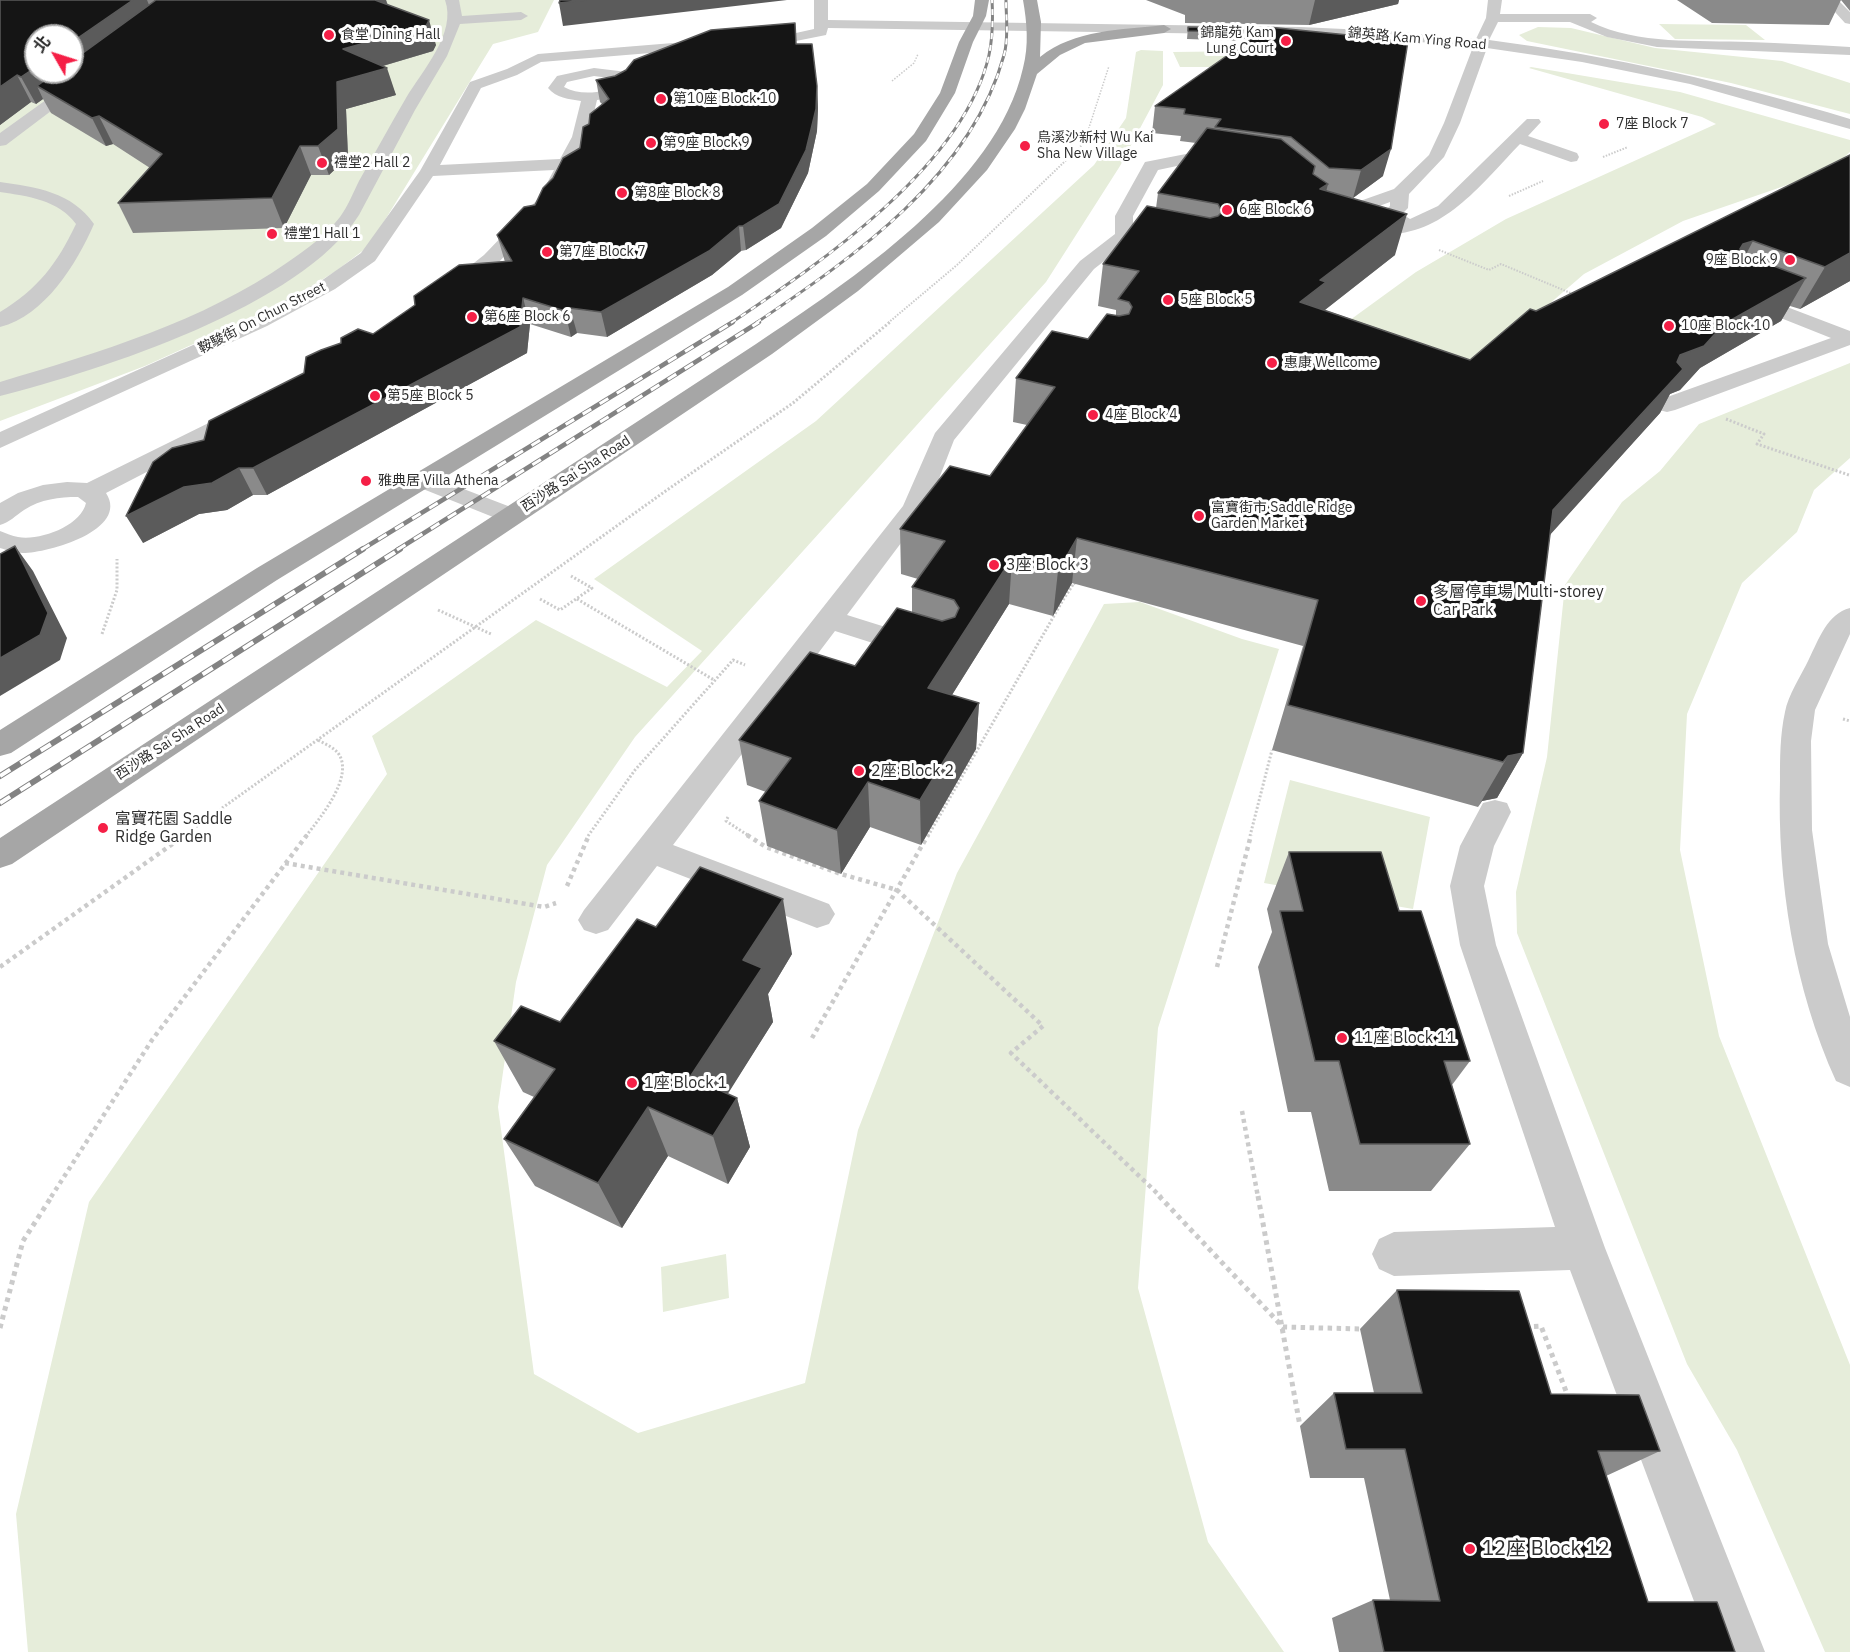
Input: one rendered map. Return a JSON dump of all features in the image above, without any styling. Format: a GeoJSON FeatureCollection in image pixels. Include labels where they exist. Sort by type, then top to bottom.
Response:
{"type":"FeatureCollection","features":[{"type":"Feature","properties":{"kind":"main road"},"geometry":{"type":"LineString","coordinates":[[0,745],[267,574],[735,291],[802,245],[889,171],[917,140],[939,110],[954,80],[966,42],[983,7],[982,0]]}},
{"type":"Feature","properties":{"kind":"main road","name":"西沙路 Sai Sha Road"},"geometry":{"type":"LineString","coordinates":[[0,855],[834,301],[908,240],[982,165],[1007,129],[1032,71],[1035,26],[1030,0]]}},
{"type":"Feature","properties":{"kind":"main road"},"geometry":{"type":"LineString","coordinates":[[1032,71],[1055,52],[1082,39],[1164,29]]}},
{"type":"Feature","properties":{"kind":"street"},"geometry":{"type":"LineString","coordinates":[[0,389],[130,349],[228,306],[287,274],[345,223],[441,54],[455,20],[456,9],[452,0]]}},
{"type":"Feature","properties":{"kind":"street"},"geometry":{"type":"LineString","coordinates":[[455,20],[521,21],[530,0]]}},
{"type":"Feature","properties":{"kind":"street"},"geometry":{"type":"LineString","coordinates":[[821,0],[823,24]]}},
{"type":"Feature","properties":{"kind":"street"},"geometry":{"type":"LineString","coordinates":[[1831,0],[1850,20]]}},
{"type":"Feature","properties":{"kind":"street"},"geometry":{"type":"LineString","coordinates":[[1396,205],[1436,157],[1498,6],[1570,17],[1611,19]]}},
{"type":"Feature","properties":{"kind":"street"},"geometry":{"type":"LineString","coordinates":[[1570,17],[1589,28],[1640,40],[1679,45],[1800,47],[1850,51]]}},
{"type":"Feature","properties":{"kind":"street","name":"錦英路 Kam Ying Road"},"geometry":{"type":"LineString","coordinates":[[823,24],[1035,26],[1414,36],[1551,53],[1637,68],[1775,100],[1850,124]]}},
{"type":"Feature","properties":{"kind":"street","name":"鞍駿街 On Chun Street"},"geometry":{"type":"LineString","coordinates":[[0,441],[260,322],[328,285],[368,257],[428,171],[475,85],[512,72],[534,52],[796,37],[821,32],[823,24]]}},
{"type":"Feature","properties":{"kind":"street"},"geometry":{"type":"LineString","coordinates":[[0,141],[92,73]]}},
{"type":"Feature","properties":{"kind":"street"},"geometry":{"type":"LineString","coordinates":[[438,299],[491,259],[547,200],[580,137],[590,96]]}},
{"type":"Feature","properties":{"kind":"street"},"geometry":{"type":"LineString","coordinates":[[1396,205],[1331,202],[1309,198],[1314,212],[1322,217],[1389,229],[1410,226],[1444,210],[1533,122]]}},
{"type":"Feature","properties":{"kind":"street"},"geometry":{"type":"LineString","coordinates":[[1517,138],[1571,157]]}},
{"type":"Feature","properties":{"kind":"street"},"geometry":{"type":"LineString","coordinates":[[596,920],[915,507],[943,438],[1041,335],[1087,265],[1136,238],[1124,216],[1151,166],[1191,158],[1246,166]]}},
{"type":"Feature","properties":{"kind":"street"},"geometry":{"type":"LineString","coordinates":[[428,171],[566,164]]}},
{"type":"Feature","properties":{"kind":"street"},"geometry":{"type":"LineString","coordinates":[[0,188],[51,197],[73,210],[85,224],[66,263],[44,288],[0,321]]}},
{"type":"Feature","properties":{"kind":"street"},"geometry":{"type":"LineString","coordinates":[[1396,205],[1410,226]]}},
{"type":"Feature","properties":{"kind":"street"},"geometry":{"type":"LineString","coordinates":[[1673,402],[1850,338],[1730,291]]}},
{"type":"Feature","properties":{"kind":"street"},"geometry":{"type":"LineString","coordinates":[[88,492],[261,403]]}},
{"type":"Feature","properties":{"kind":"street"},"geometry":{"type":"LineString","coordinates":[[422,480],[512,516]]}},
{"type":"Feature","properties":{"kind":"street"},"geometry":{"type":"LineString","coordinates":[[0,483],[28,498]]}},
{"type":"Feature","properties":{"kind":"street"},"geometry":{"type":"LineString","coordinates":[[0,517],[13,506],[28,498],[61,489],[88,492],[97,497],[99,505],[88,523],[74,532],[39,544],[22,545],[0,539]]}},
{"type":"Feature","properties":{"kind":"street"},"geometry":{"type":"LineString","coordinates":[[829,618],[942,655]]}},
{"type":"Feature","properties":{"kind":"street"},"geometry":{"type":"LineString","coordinates":[[1846,628],[1800,710],[1796,741],[1795,830],[1810,944],[1835,1030],[1850,1069]]}},
{"type":"Feature","properties":{"kind":"street"},"geometry":{"type":"LineString","coordinates":[[1495,812],[1477,846],[1467,886],[1478,945],[1583,1248],[1739,1652]]}},
{"type":"Feature","properties":{"kind":"street"},"geometry":{"type":"LineString","coordinates":[[651,850],[818,914]]}},
{"type":"Feature","properties":{"kind":"street"},"geometry":{"type":"LineString","coordinates":[[1394,1254],[1583,1248]]}},
{"type":"Feature","properties":{"kind":"path"},"geometry":{"type":"LineString","coordinates":[[0,967],[793,403],[957,266],[1084,144],[1107,78],[1110,60]]}},
{"type":"Feature","properties":{"kind":"path"},"geometry":{"type":"LineString","coordinates":[[1431,246],[1489,270],[1501,264],[1577,295]]}},
{"type":"Feature","properties":{"kind":"path"},"geometry":{"type":"LineString","coordinates":[[1673,402],[1764,434],[1757,444],[1849,475]]}},
{"type":"Feature","properties":{"kind":"path"},"geometry":{"type":"LineString","coordinates":[[101,638],[117,590],[117,559]]}},
{"type":"Feature","properties":{"kind":"path"},"geometry":{"type":"LineString","coordinates":[[540,599],[560,610],[592,588],[571,576]]}},
{"type":"Feature","properties":{"kind":"path"},"geometry":{"type":"LineString","coordinates":[[812,1038],[1063,600],[1074,584],[1082,586]]}},
{"type":"Feature","properties":{"kind":"path"},"geometry":{"type":"LineString","coordinates":[[577,598],[714,680]]}},
{"type":"Feature","properties":{"kind":"path"},"geometry":{"type":"LineString","coordinates":[[1843,719],[1850,721]]}},
{"type":"Feature","properties":{"kind":"path"},"geometry":{"type":"LineString","coordinates":[[0,1328],[23,1241],[152,1040],[325,811],[341,780],[343,762],[338,752],[318,740]]}},
{"type":"Feature","properties":{"kind":"path"},"geometry":{"type":"LineString","coordinates":[[1217,967],[1272,750]]}},
{"type":"Feature","properties":{"kind":"path"},"geometry":{"type":"LineString","coordinates":[[285,863],[544,907]]}},
{"type":"Feature","properties":{"kind":"path"},"geometry":{"type":"LineString","coordinates":[[897,890],[1043,1026],[1011,1053],[1154,1190],[1282,1327],[1371,1329]]}},
{"type":"Feature","properties":{"kind":"path"},"geometry":{"type":"LineString","coordinates":[[1242,1111],[1300,1426]]}},
{"type":"Feature","properties":{"kind":"path"},"geometry":{"type":"LineString","coordinates":[[1518,1328],[1541,1326],[1573,1407]]}},
{"type":"Feature","properties":{"kind":"green space"},"geometry":{"type":"Polygon","coordinates":[[[0,0],[554,0],[538,32],[493,44],[369,246],[336,271],[288,301],[145,366],[0,421],[0,0]]]}},
{"type":"Feature","properties":{"kind":"green space"},"geometry":{"type":"Polygon","coordinates":[[[1659,24],[1746,25],[1765,40],[1675,39],[1659,24]]]}},
{"type":"Feature","properties":{"kind":"green space"},"geometry":{"type":"Polygon","coordinates":[[[1538,27],[1571,28],[1655,48],[1782,61],[1850,83],[1850,114],[1731,83],[1527,41],[1519,35],[1538,27]]]}},
{"type":"Feature","properties":{"kind":"green space"},"geometry":{"type":"Polygon","coordinates":[[[1141,50],[1163,51],[1163,85],[1120,166],[1046,282],[635,737],[547,865],[516,982],[498,1107],[534,1374],[638,1433],[805,1383],[858,1130],[957,873],[1104,604],[1140,602],[1242,639],[1279,649],[1158,1028],[1138,1288],[1208,1542],[1284,1652],[28,1652],[16,1514],[89,1202],[387,774],[372,736],[536,620],[667,687],[702,651],[594,579],[816,421],[1094,165],[1126,118],[1136,52],[1141,50]]]}},
{"type":"Feature","properties":{"kind":"green space"},"geometry":{"type":"Polygon","coordinates":[[[1257,51],[1266,67],[1180,67],[1173,52],[1257,51]]]}},
{"type":"Feature","properties":{"kind":"green space"},"geometry":{"type":"Polygon","coordinates":[[[1529,68],[1680,92],[1850,140],[1850,152],[1841,160],[1845,165],[1683,221],[1584,274],[1454,386],[1317,344],[1416,272],[1506,219],[1716,124],[1702,117],[1529,68]]]}},
{"type":"Feature","properties":{"kind":"green space"},"geometry":{"type":"Polygon","coordinates":[[[1850,363],[1850,458],[1814,490],[1797,532],[1742,583],[1687,714],[1680,850],[1719,1036],[1850,1365],[1850,1652],[1825,1652],[1737,1450],[1687,1364],[1517,933],[1516,892],[1547,757],[1565,585],[1622,502],[1660,471],[1699,424],[1850,363]]]}},
{"type":"Feature","properties":{"kind":"green space"},"geometry":{"type":"Polygon","coordinates":[[[1290,780],[1430,817],[1413,909],[1264,883],[1290,780]]]}},
{"type":"Feature","properties":{"kind":"green space"},"geometry":{"type":"Polygon","coordinates":[[[726,1254],[729,1298],[663,1312],[661,1267],[726,1254]]]}},
{"type":"Feature","properties":{"kind":"building"},"geometry":{"type":"Polygon","coordinates":[[[0,0],[133,0],[84,34],[84,24],[24,24],[24,75],[21,77],[17,75],[0,87],[0,0]]]}},
{"type":"Feature","properties":{"kind":"building"},"geometry":{"type":"Polygon","coordinates":[[[156,0],[375,0],[429,20],[426,26],[343,49],[387,68],[337,82],[338,129],[318,146],[300,146],[272,198],[118,203],[162,154],[99,116],[92,118],[37,86],[40,84],[84,84],[84,52],[156,0]]]}},
{"type":"Feature","properties":{"kind":"building"},"geometry":{"type":"Polygon","coordinates":[[[560,0],[586,0],[559,3],[560,0]]]}},
{"type":"Feature","properties":{"kind":"building"},"geometry":{"type":"Polygon","coordinates":[[[795,23],[796,44],[812,44],[817,86],[816,109],[806,150],[779,204],[743,226],[739,226],[709,251],[601,312],[570,308],[565,311],[523,298],[520,327],[253,468],[239,468],[212,483],[184,487],[126,516],[153,462],[172,448],[204,440],[209,421],[304,373],[306,357],[341,343],[341,338],[358,329],[373,334],[415,305],[414,296],[459,265],[512,261],[497,235],[524,207],[535,205],[543,188],[553,178],[563,158],[580,148],[583,127],[589,124],[590,114],[609,99],[596,80],[615,76],[626,70],[634,60],[711,30],[795,23]]]}},
{"type":"Feature","properties":{"kind":"building"},"geometry":{"type":"Polygon","coordinates":[[[1188,27],[1262,28],[1245,32],[1188,31],[1188,27]]]}},
{"type":"Feature","properties":{"kind":"building"},"geometry":{"type":"Polygon","coordinates":[[[1268,27],[1408,41],[1391,149],[1361,170],[1329,168],[1291,137],[1215,127],[1221,119],[1184,114],[1185,109],[1155,106],[1268,27]]]}},
{"type":"Feature","properties":{"kind":"building"},"geometry":{"type":"Polygon","coordinates":[[[1207,128],[1281,139],[1315,166],[1313,174],[1328,184],[1320,189],[1407,214],[1320,280],[1326,282],[1300,302],[1470,360],[1530,309],[1536,311],[1850,155],[1850,253],[1825,267],[1753,241],[1743,244],[1740,249],[1744,255],[1806,278],[1724,324],[1704,346],[1680,355],[1677,362],[1683,369],[1553,510],[1523,753],[1508,756],[1503,762],[1288,705],[1318,600],[1077,538],[1058,571],[1012,558],[928,688],[979,703],[920,800],[868,782],[837,830],[759,801],[791,758],[739,740],[810,652],[855,666],[897,608],[942,621],[955,617],[959,608],[954,600],[912,587],[945,541],[900,529],[950,466],[990,476],[1055,387],[1016,378],[1052,331],[1088,339],[1107,314],[1119,316],[1129,314],[1132,307],[1129,302],[1118,299],[1139,271],[1103,264],[1147,206],[1210,218],[1222,212],[1218,204],[1158,193],[1207,128]]]}},
{"type":"Feature","properties":{"kind":"building"},"geometry":{"type":"Polygon","coordinates":[[[15,546],[48,613],[40,635],[0,658],[0,554],[15,546]]]}},
{"type":"Feature","properties":{"kind":"building"},"geometry":{"type":"Polygon","coordinates":[[[1289,852],[1381,852],[1399,911],[1421,911],[1470,1061],[1444,1061],[1470,1144],[1360,1144],[1339,1061],[1315,1061],[1280,911],[1303,911],[1289,852]]]}},
{"type":"Feature","properties":{"kind":"building"},"geometry":{"type":"Polygon","coordinates":[[[700,867],[783,899],[743,960],[762,968],[690,1077],[737,1098],[713,1136],[648,1107],[598,1183],[504,1139],[555,1069],[494,1041],[521,1006],[560,1022],[637,919],[656,927],[700,867]]]}},
{"type":"Feature","properties":{"kind":"building"},"geometry":{"type":"Polygon","coordinates":[[[1397,1290],[1519,1291],[1551,1394],[1639,1395],[1660,1451],[1598,1451],[1648,1602],[1717,1602],[1735,1652],[1384,1652],[1373,1600],[1440,1601],[1405,1449],[1346,1449],[1334,1393],[1422,1393],[1397,1290]]]}},
{"type":"Feature","properties":{"kind":"railway"},"geometry":{"type":"LineString","coordinates":[[731,323],[845,241],[884,208],[920,173],[951,135],[974,96],[989,55],[992,0]]}},
{"type":"Feature","properties":{"kind":"railway"},"geometry":{"type":"LineString","coordinates":[[756,323],[869,241],[905,209],[937,175],[965,138],[988,99],[1006,48],[1006,0]]}},
{"type":"Feature","properties":{"kind":"railway"},"geometry":{"type":"LineString","coordinates":[[361,550],[733,322]]}},
{"type":"Feature","properties":{"kind":"railway"},"geometry":{"type":"LineString","coordinates":[[397,550],[759,322]]}},
{"type":"Feature","properties":{"kind":"railway"},"geometry":{"type":"LineString","coordinates":[[0,776],[363,549]]}},
{"type":"Feature","properties":{"kind":"railway"},"geometry":{"type":"LineString","coordinates":[[0,803],[400,549]]}},
{"type":"Feature","properties":{"kind":"place","name":"食堂 Dining Hall"},"geometry":{"type":"Point","coordinates":[329,35]}},
{"type":"Feature","properties":{"kind":"place","name":"錦龍苑 Kam Lung Court"},"geometry":{"type":"Point","coordinates":[1286,41]}},
{"type":"Feature","properties":{"kind":"place","name":"第10座 Block 10"},"geometry":{"type":"Point","coordinates":[661,99]}},
{"type":"Feature","properties":{"kind":"place","name":"7座 Block 7"},"geometry":{"type":"Point","coordinates":[1604,124]}},
{"type":"Feature","properties":{"kind":"place","name":"第9座 Block 9"},"geometry":{"type":"Point","coordinates":[651,143]}},
{"type":"Feature","properties":{"kind":"place","name":"烏溪沙新村 Wu Kai Sha New Village"},"geometry":{"type":"Point","coordinates":[1025,146]}},
{"type":"Feature","properties":{"kind":"place","name":"禮堂2 Hall 2"},"geometry":{"type":"Point","coordinates":[322,163]}},
{"type":"Feature","properties":{"kind":"place","name":"第8座 Block 8"},"geometry":{"type":"Point","coordinates":[622,193]}},
{"type":"Feature","properties":{"kind":"place","name":"6座 Block 6"},"geometry":{"type":"Point","coordinates":[1227,210]}},
{"type":"Feature","properties":{"kind":"place","name":"禮堂1 Hall 1"},"geometry":{"type":"Point","coordinates":[272,234]}},
{"type":"Feature","properties":{"kind":"place","name":"第7座 Block 7"},"geometry":{"type":"Point","coordinates":[547,252]}},
{"type":"Feature","properties":{"kind":"place","name":"9座 Block 9"},"geometry":{"type":"Point","coordinates":[1790,260]}},
{"type":"Feature","properties":{"kind":"place","name":"5座 Block 5"},"geometry":{"type":"Point","coordinates":[1168,300]}},
{"type":"Feature","properties":{"kind":"place","name":"第6座 Block 6"},"geometry":{"type":"Point","coordinates":[472,317]}},
{"type":"Feature","properties":{"kind":"place","name":"10座 Block 10"},"geometry":{"type":"Point","coordinates":[1669,326]}},
{"type":"Feature","properties":{"kind":"place","name":"惠康 Wellcome"},"geometry":{"type":"Point","coordinates":[1272,363]}},
{"type":"Feature","properties":{"kind":"place","name":"第5座 Block 5"},"geometry":{"type":"Point","coordinates":[375,396]}},
{"type":"Feature","properties":{"kind":"place","name":"4座 Block 4"},"geometry":{"type":"Point","coordinates":[1093,415]}},
{"type":"Feature","properties":{"kind":"place","name":"雅典居 Villa Athena"},"geometry":{"type":"Point","coordinates":[366,481]}},
{"type":"Feature","properties":{"kind":"place","name":"富寶街市 Saddle Ridge Garden Market"},"geometry":{"type":"Point","coordinates":[1199,516]}},
{"type":"Feature","properties":{"kind":"place","name":"3座 Block 3"},"geometry":{"type":"Point","coordinates":[994,565]}},
{"type":"Feature","properties":{"kind":"place","name":"多層停車場 Multi-storey Car Park"},"geometry":{"type":"Point","coordinates":[1421,601]}},
{"type":"Feature","properties":{"kind":"place","name":"2座 Block 2"},"geometry":{"type":"Point","coordinates":[859,771]}},
{"type":"Feature","properties":{"kind":"place","name":"富寶花園 Saddle Ridge Garden"},"geometry":{"type":"Point","coordinates":[103,828]}},
{"type":"Feature","properties":{"kind":"place","name":"11座 Block 11"},"geometry":{"type":"Point","coordinates":[1342,1038]}},
{"type":"Feature","properties":{"kind":"place","name":"1座 Block 1"},"geometry":{"type":"Point","coordinates":[632,1083]}},
{"type":"Feature","properties":{"kind":"place","name":"12座 Block 12"},"geometry":{"type":"Point","coordinates":[1470,1549]}}]}
